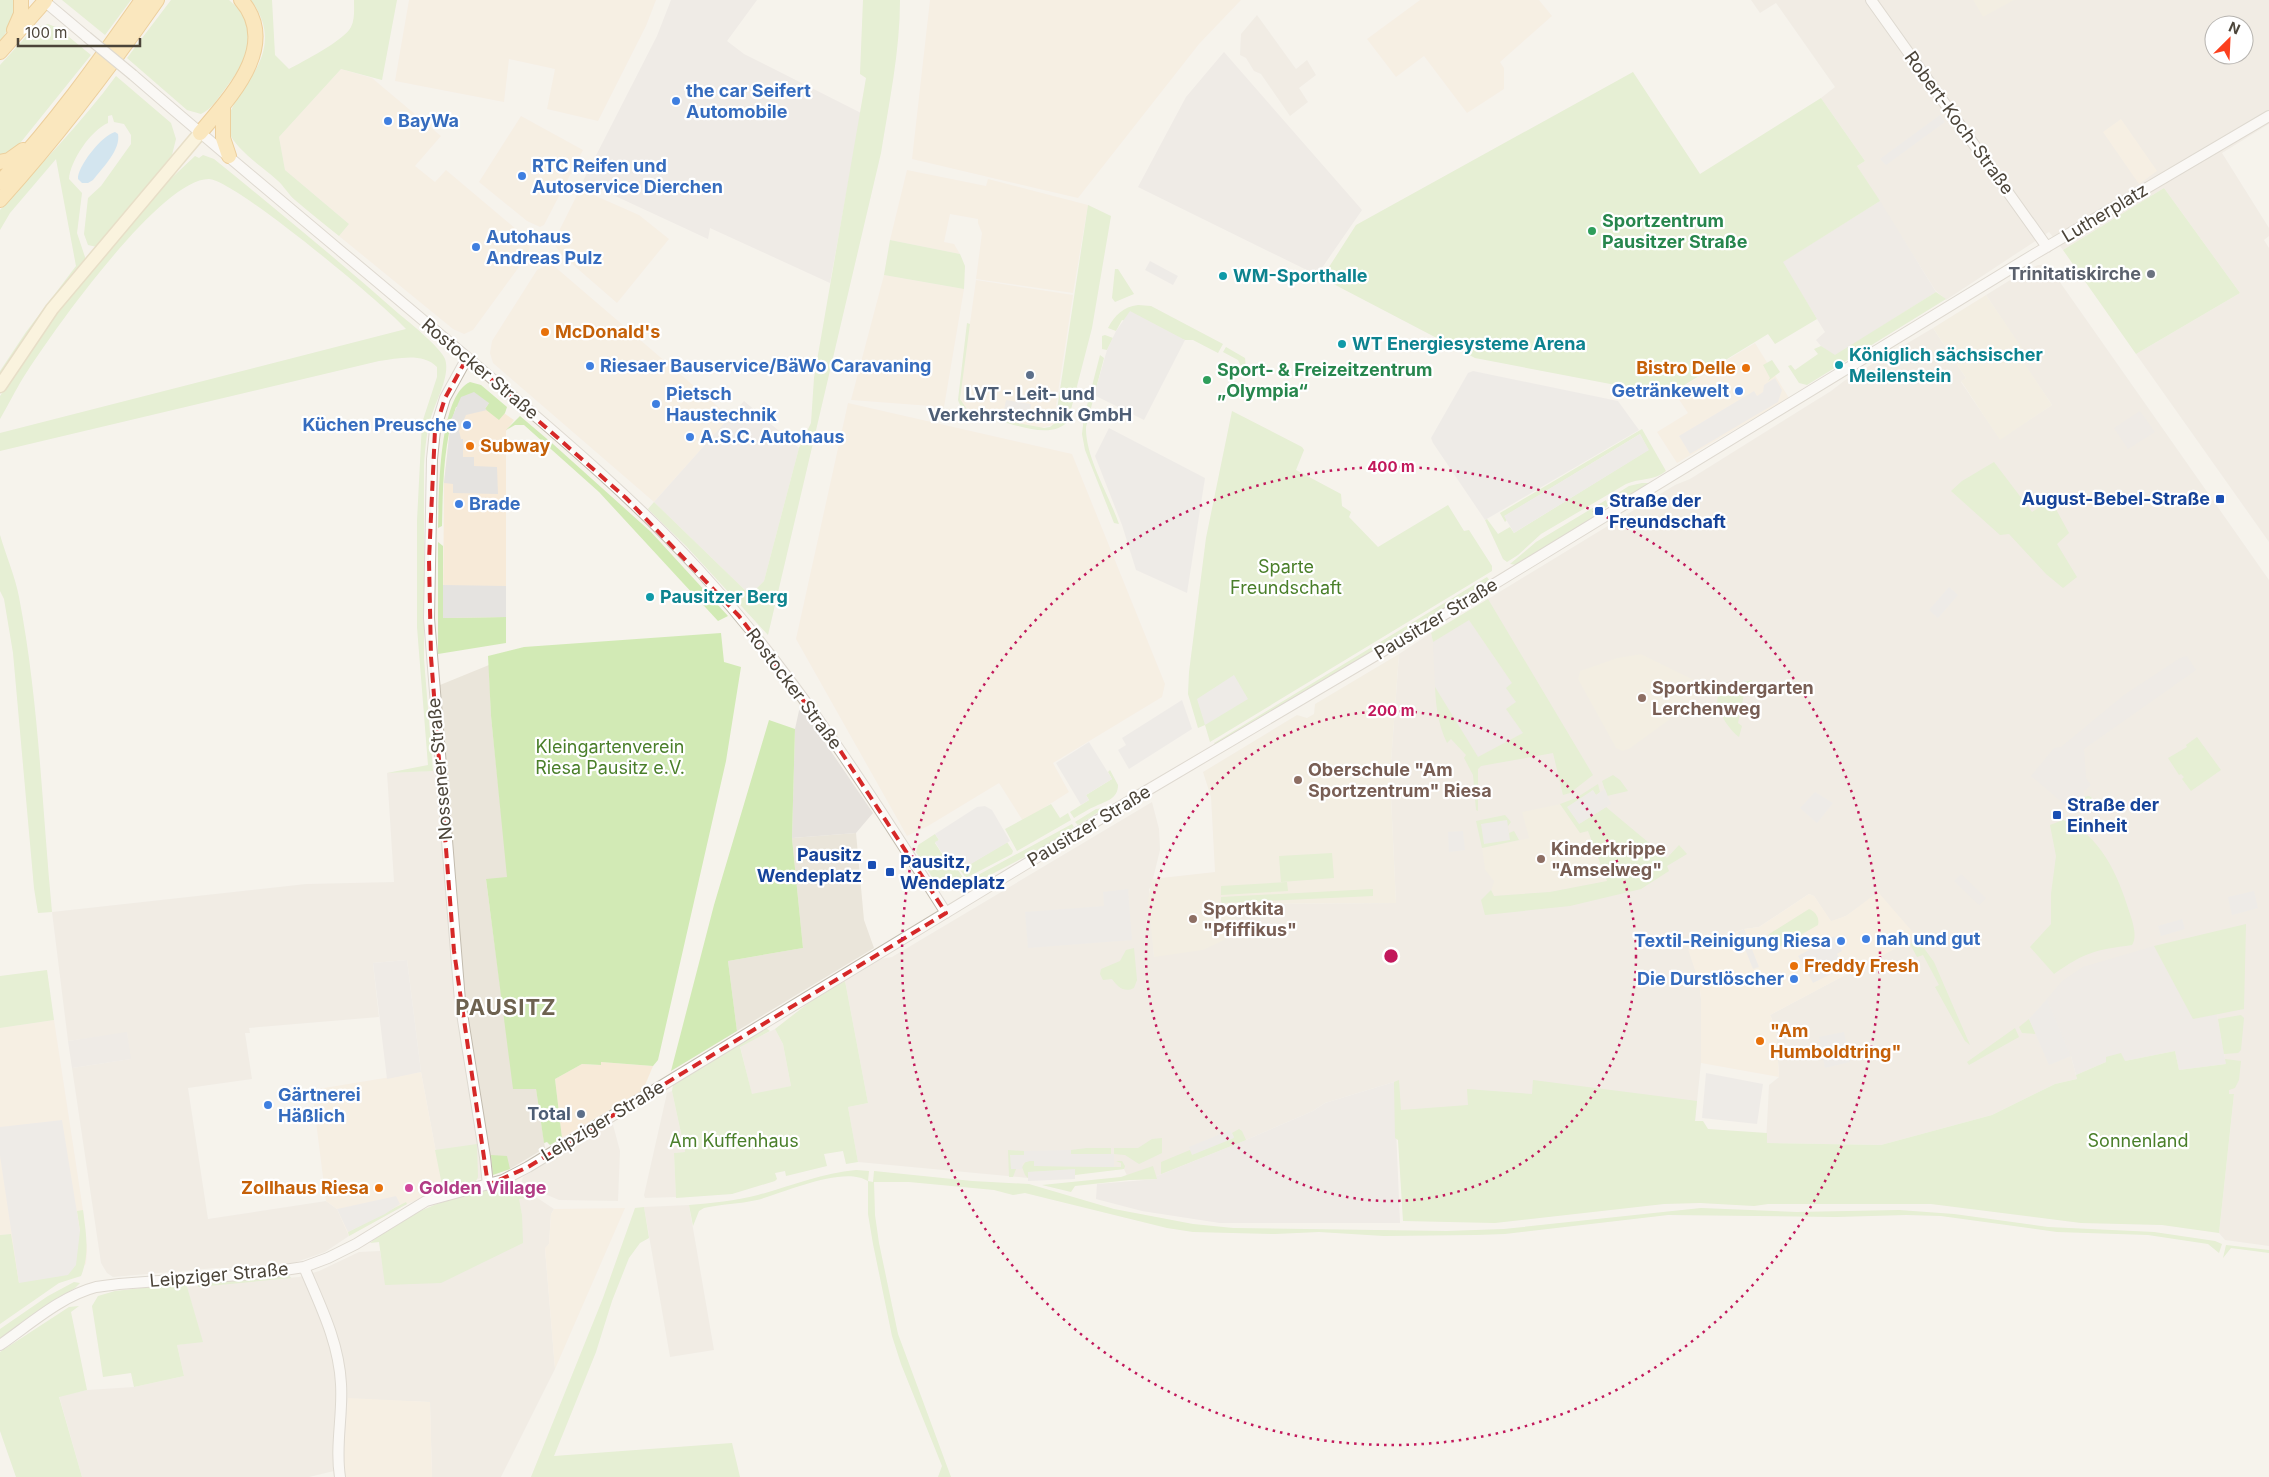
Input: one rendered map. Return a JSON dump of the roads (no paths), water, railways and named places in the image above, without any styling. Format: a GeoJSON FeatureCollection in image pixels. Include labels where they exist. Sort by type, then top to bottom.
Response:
{"type":"FeatureCollection","features":[{"type":"Feature","properties":{"kind":"highway"},"geometry":{"type":"LineString","coordinates":[[10,40],[21,14],[21,0]]}},
{"type":"Feature","properties":{"kind":"highway"},"geometry":{"type":"LineString","coordinates":[[0,182],[44,132],[86,79],[142,0]]}},
{"type":"Feature","properties":{"kind":"highway"},"geometry":{"type":"LineString","coordinates":[[0,200],[68,122],[157,0]]}},
{"type":"Feature","properties":{"kind":"highway"},"geometry":{"type":"LineString","coordinates":[[145,18],[166,0]]}},
{"type":"Feature","properties":{"kind":"highway"},"geometry":{"type":"LineString","coordinates":[[0,52],[44,1]]}},
{"type":"Feature","properties":{"kind":"highway"},"geometry":{"type":"LineString","coordinates":[[200,133],[223,106],[242,78],[256,52],[257,43],[253,20],[241,1]]}},
{"type":"Feature","properties":{"kind":"highway"},"geometry":{"type":"LineString","coordinates":[[223,106],[223,138],[229,156]]}},
{"type":"Feature","properties":{"kind":"highway"},"geometry":{"type":"LineString","coordinates":[[0,162],[9,160],[19,154],[44,132]]}},
{"type":"Feature","properties":{"kind":"main road"},"geometry":{"type":"LineString","coordinates":[[0,386],[52,309],[200,133]]}},
{"type":"Feature","properties":{"kind":"street","name":"Robert-Koch-Straße"},"geometry":{"type":"LineString","coordinates":[[1871,0],[2047,248]]}},
{"type":"Feature","properties":{"kind":"street","name":"Rostocker Straße"},"geometry":{"type":"LineString","coordinates":[[44,1],[576,451],[673,542],[739,616],[794,683],[884,816],[946,913]]}},
{"type":"Feature","properties":{"kind":"street","name":"Lutherplatz"},"geometry":{"type":"LineString","coordinates":[[2047,248],[2269,116]]}},
{"type":"Feature","properties":{"kind":"street","name":"Pausitzer Straße"},"geometry":{"type":"LineString","coordinates":[[824,987],[1204,756],[1427,625],[2047,248]]}},
{"type":"Feature","properties":{"kind":"street","name":"Nossener Straße"},"geometry":{"type":"LineString","coordinates":[[467,358],[445,398],[436,430],[432,459],[429,618],[455,959],[488,1185]]}},
{"type":"Feature","properties":{"kind":"street","name":"Leipziger Straße"},"geometry":{"type":"LineString","coordinates":[[0,1345],[69,1298],[96,1288],[265,1273],[304,1267],[328,1258],[356,1244],[426,1201],[503,1180],[528,1167],[824,987]]}},
{"type":"Feature","properties":{"kind":"street"},"geometry":{"type":"LineString","coordinates":[[304,1267],[332,1335],[340,1370],[342,1409],[338,1464],[340,1477]]}},
{"type":"Feature","properties":{"kind":"water"},"geometry":{"type":"Polygon","coordinates":[[[115,132],[118,134],[118,140],[114,152],[93,180],[88,183],[82,183],[78,179],[79,174],[91,152],[110,134],[115,132]]]}},
{"type":"Feature","properties":{"kind":"place","name":"the car Seifert Automobile"},"geometry":{"type":"Point","coordinates":[676,101]}},
{"type":"Feature","properties":{"kind":"place","name":"BayWa"},"geometry":{"type":"Point","coordinates":[388,121]}},
{"type":"Feature","properties":{"kind":"place","name":"RTC Reifen und Autoservice Dierchen"},"geometry":{"type":"Point","coordinates":[522,176]}},
{"type":"Feature","properties":{"kind":"place","name":"Sportzentrum Pausitzer Straße"},"geometry":{"type":"Point","coordinates":[1592,231]}},
{"type":"Feature","properties":{"kind":"place","name":"Autohaus Andreas Pulz"},"geometry":{"type":"Point","coordinates":[476,247]}},
{"type":"Feature","properties":{"kind":"place","name":"Trinitatiskirche"},"geometry":{"type":"Point","coordinates":[2151,274]}},
{"type":"Feature","properties":{"kind":"place","name":"WM-Sporthalle"},"geometry":{"type":"Point","coordinates":[1223,276]}},
{"type":"Feature","properties":{"kind":"place","name":"McDonald's"},"geometry":{"type":"Point","coordinates":[545,332]}},
{"type":"Feature","properties":{"kind":"place","name":"WT Energiesysteme Arena"},"geometry":{"type":"Point","coordinates":[1342,344]}},
{"type":"Feature","properties":{"kind":"place","name":"Königlich sächsischer Meilenstein"},"geometry":{"type":"Point","coordinates":[1839,365]}},
{"type":"Feature","properties":{"kind":"place","name":"Riesaer Bauservice/BäWo Caravaning"},"geometry":{"type":"Point","coordinates":[590,366]}},
{"type":"Feature","properties":{"kind":"place","name":"Bistro Delle"},"geometry":{"type":"Point","coordinates":[1746,368]}},
{"type":"Feature","properties":{"kind":"place","name":"LVT - Leit- und Verkehrstechnik GmbH"},"geometry":{"type":"Point","coordinates":[1030,375]}},
{"type":"Feature","properties":{"kind":"place","name":"Sport- & Freizeitzentrum „Olympia“"},"geometry":{"type":"Point","coordinates":[1207,380]}},
{"type":"Feature","properties":{"kind":"place","name":"Getränkewelt"},"geometry":{"type":"Point","coordinates":[1739,391]}},
{"type":"Feature","properties":{"kind":"place","name":"Pietsch Haustechnik"},"geometry":{"type":"Point","coordinates":[656,404]}},
{"type":"Feature","properties":{"kind":"place","name":"Küchen Preusche"},"geometry":{"type":"Point","coordinates":[467,425]}},
{"type":"Feature","properties":{"kind":"place","name":"A.S.C. Autohaus"},"geometry":{"type":"Point","coordinates":[690,437]}},
{"type":"Feature","properties":{"kind":"place","name":"Subway"},"geometry":{"type":"Point","coordinates":[470,446]}},
{"type":"Feature","properties":{"kind":"place","name":"August-Bebel-Straße"},"geometry":{"type":"Point","coordinates":[2220,499]}},
{"type":"Feature","properties":{"kind":"place","name":"Brade"},"geometry":{"type":"Point","coordinates":[459,504]}},
{"type":"Feature","properties":{"kind":"place","name":"Straße der Freundschaft"},"geometry":{"type":"Point","coordinates":[1599,511]}},
{"type":"Feature","properties":{"kind":"place","name":"Pausitzer Berg"},"geometry":{"type":"Point","coordinates":[650,597]}},
{"type":"Feature","properties":{"kind":"place","name":"Sportkindergarten Lerchenweg"},"geometry":{"type":"Point","coordinates":[1642,698]}},
{"type":"Feature","properties":{"kind":"place","name":"Oberschule \"Am Sportzentrum\" Riesa"},"geometry":{"type":"Point","coordinates":[1298,780]}},
{"type":"Feature","properties":{"kind":"place","name":"Straße der Einheit"},"geometry":{"type":"Point","coordinates":[2057,815]}},
{"type":"Feature","properties":{"kind":"place","name":"Kinderkrippe \"Amselweg\""},"geometry":{"type":"Point","coordinates":[1541,859]}},
{"type":"Feature","properties":{"kind":"place","name":"Pausitz Wendeplatz"},"geometry":{"type":"Point","coordinates":[872,865]}},
{"type":"Feature","properties":{"kind":"place","name":"Pausitz, Wendeplatz"},"geometry":{"type":"Point","coordinates":[890,872]}},
{"type":"Feature","properties":{"kind":"place","name":"Sportkita \"Pfiffikus\""},"geometry":{"type":"Point","coordinates":[1193,919]}},
{"type":"Feature","properties":{"kind":"place","name":"nah und gut"},"geometry":{"type":"Point","coordinates":[1866,939]}},
{"type":"Feature","properties":{"kind":"place","name":"Textil-Reinigung Riesa"},"geometry":{"type":"Point","coordinates":[1841,941]}},
{"type":"Feature","properties":{"kind":"place","name":"Freddy Fresh"},"geometry":{"type":"Point","coordinates":[1794,966]}},
{"type":"Feature","properties":{"kind":"place","name":"Die Durstlöscher"},"geometry":{"type":"Point","coordinates":[1794,979]}},
{"type":"Feature","properties":{"kind":"place","name":"\"Am Humboldtring\""},"geometry":{"type":"Point","coordinates":[1760,1041]}},
{"type":"Feature","properties":{"kind":"place","name":"Gärtnerei Häßlich"},"geometry":{"type":"Point","coordinates":[268,1105]}},
{"type":"Feature","properties":{"kind":"place","name":"Total"},"geometry":{"type":"Point","coordinates":[581,1114]}},
{"type":"Feature","properties":{"kind":"place","name":"Zollhaus Riesa"},"geometry":{"type":"Point","coordinates":[379,1188]}},
{"type":"Feature","properties":{"kind":"place","name":"Golden Village"},"geometry":{"type":"Point","coordinates":[409,1188]}},
{"type":"Feature","properties":{"kind":"district","name":"PAUSITZ"},"geometry":{"type":"Point","coordinates":[506,1007]}},
{"type":"Feature","properties":{"kind":"park label","name":"Sparte Freundschaft"},"geometry":{"type":"Point","coordinates":[1286,577]}},
{"type":"Feature","properties":{"kind":"park label","name":"Kleingartenverein Riesa Pausitz e.V."},"geometry":{"type":"Point","coordinates":[610,758]}},
{"type":"Feature","properties":{"kind":"park label","name":"Am Kuffenhaus"},"geometry":{"type":"Point","coordinates":[734,1141]}},
{"type":"Feature","properties":{"kind":"park label","name":"Sonnenland"},"geometry":{"type":"Point","coordinates":[2138,1141]}}]}
